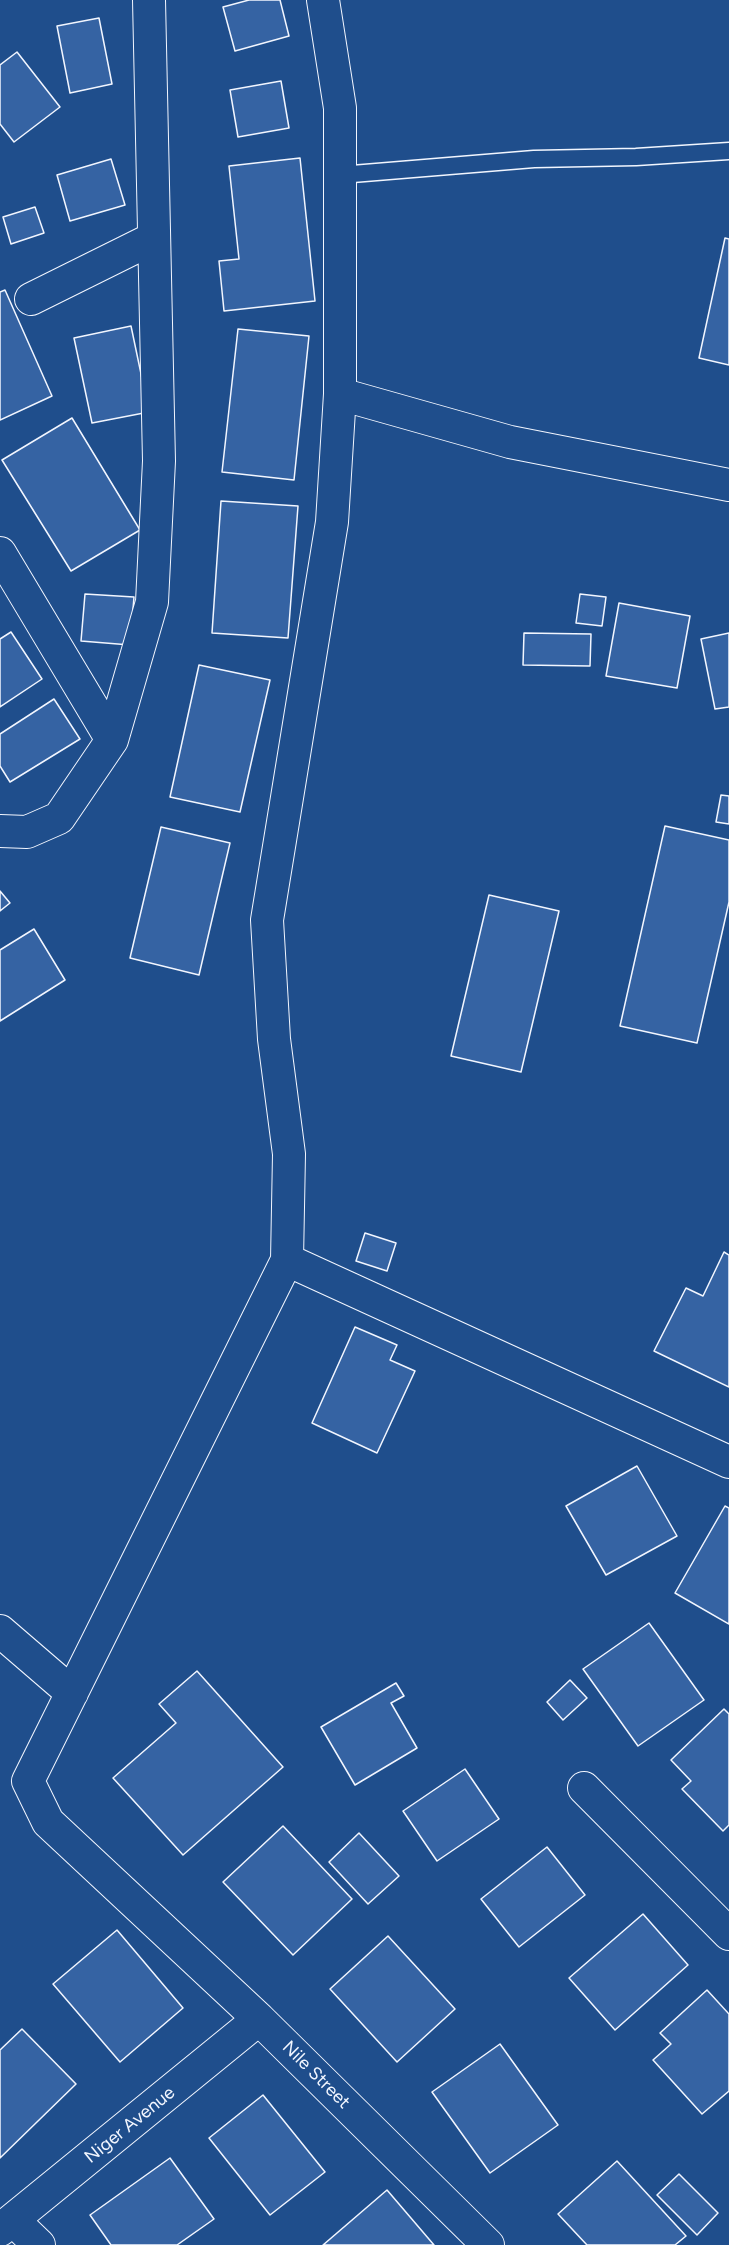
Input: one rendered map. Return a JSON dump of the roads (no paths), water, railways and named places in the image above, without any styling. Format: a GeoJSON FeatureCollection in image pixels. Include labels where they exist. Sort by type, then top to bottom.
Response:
{"type":"FeatureCollection","features":[{"type":"Feature","properties":{"kind":"street"},"geometry":{"type":"LineString","coordinates":[[0,831],[27,832],[59,818],[112,740],[152,602],[159,461],[149,0]]}},
{"type":"Feature","properties":{"kind":"street"},"geometry":{"type":"LineString","coordinates":[[0,1631],[72,1693],[287,1260],[289,1154],[274,1039],[267,920],[332,522],[340,394],[340,108],[323,0]]}},
{"type":"Feature","properties":{"kind":"street"},"geometry":{"type":"LineString","coordinates":[[31,299],[154,238]]}},
{"type":"Feature","properties":{"kind":"street"},"geometry":{"type":"LineString","coordinates":[[340,394],[510,442],[729,485]]}},
{"type":"Feature","properties":{"kind":"street"},"geometry":{"type":"LineString","coordinates":[[0,553],[112,740]]}},
{"type":"Feature","properties":{"kind":"street"},"geometry":{"type":"LineString","coordinates":[[287,1260],[729,1462]]}},
{"type":"Feature","properties":{"kind":"street","name":"Nile Street"},"geometry":{"type":"LineString","coordinates":[[72,1693],[28,1780],[48,1822],[260,2019],[488,2245]]}},
{"type":"Feature","properties":{"kind":"street"},"geometry":{"type":"LineString","coordinates":[[584,1788],[729,1934]]}},
{"type":"Feature","properties":{"kind":"street","name":"Niger Avenue"},"geometry":{"type":"LineString","coordinates":[[7,2225],[260,2019]]}},
{"type":"Feature","properties":{"kind":"street"},"geometry":{"type":"LineString","coordinates":[[7,2225],[39,2245]]}},
{"type":"Feature","properties":{"kind":"lane"},"geometry":{"type":"LineString","coordinates":[[340,175],[534,159],[636,157],[729,151]]}}]}
